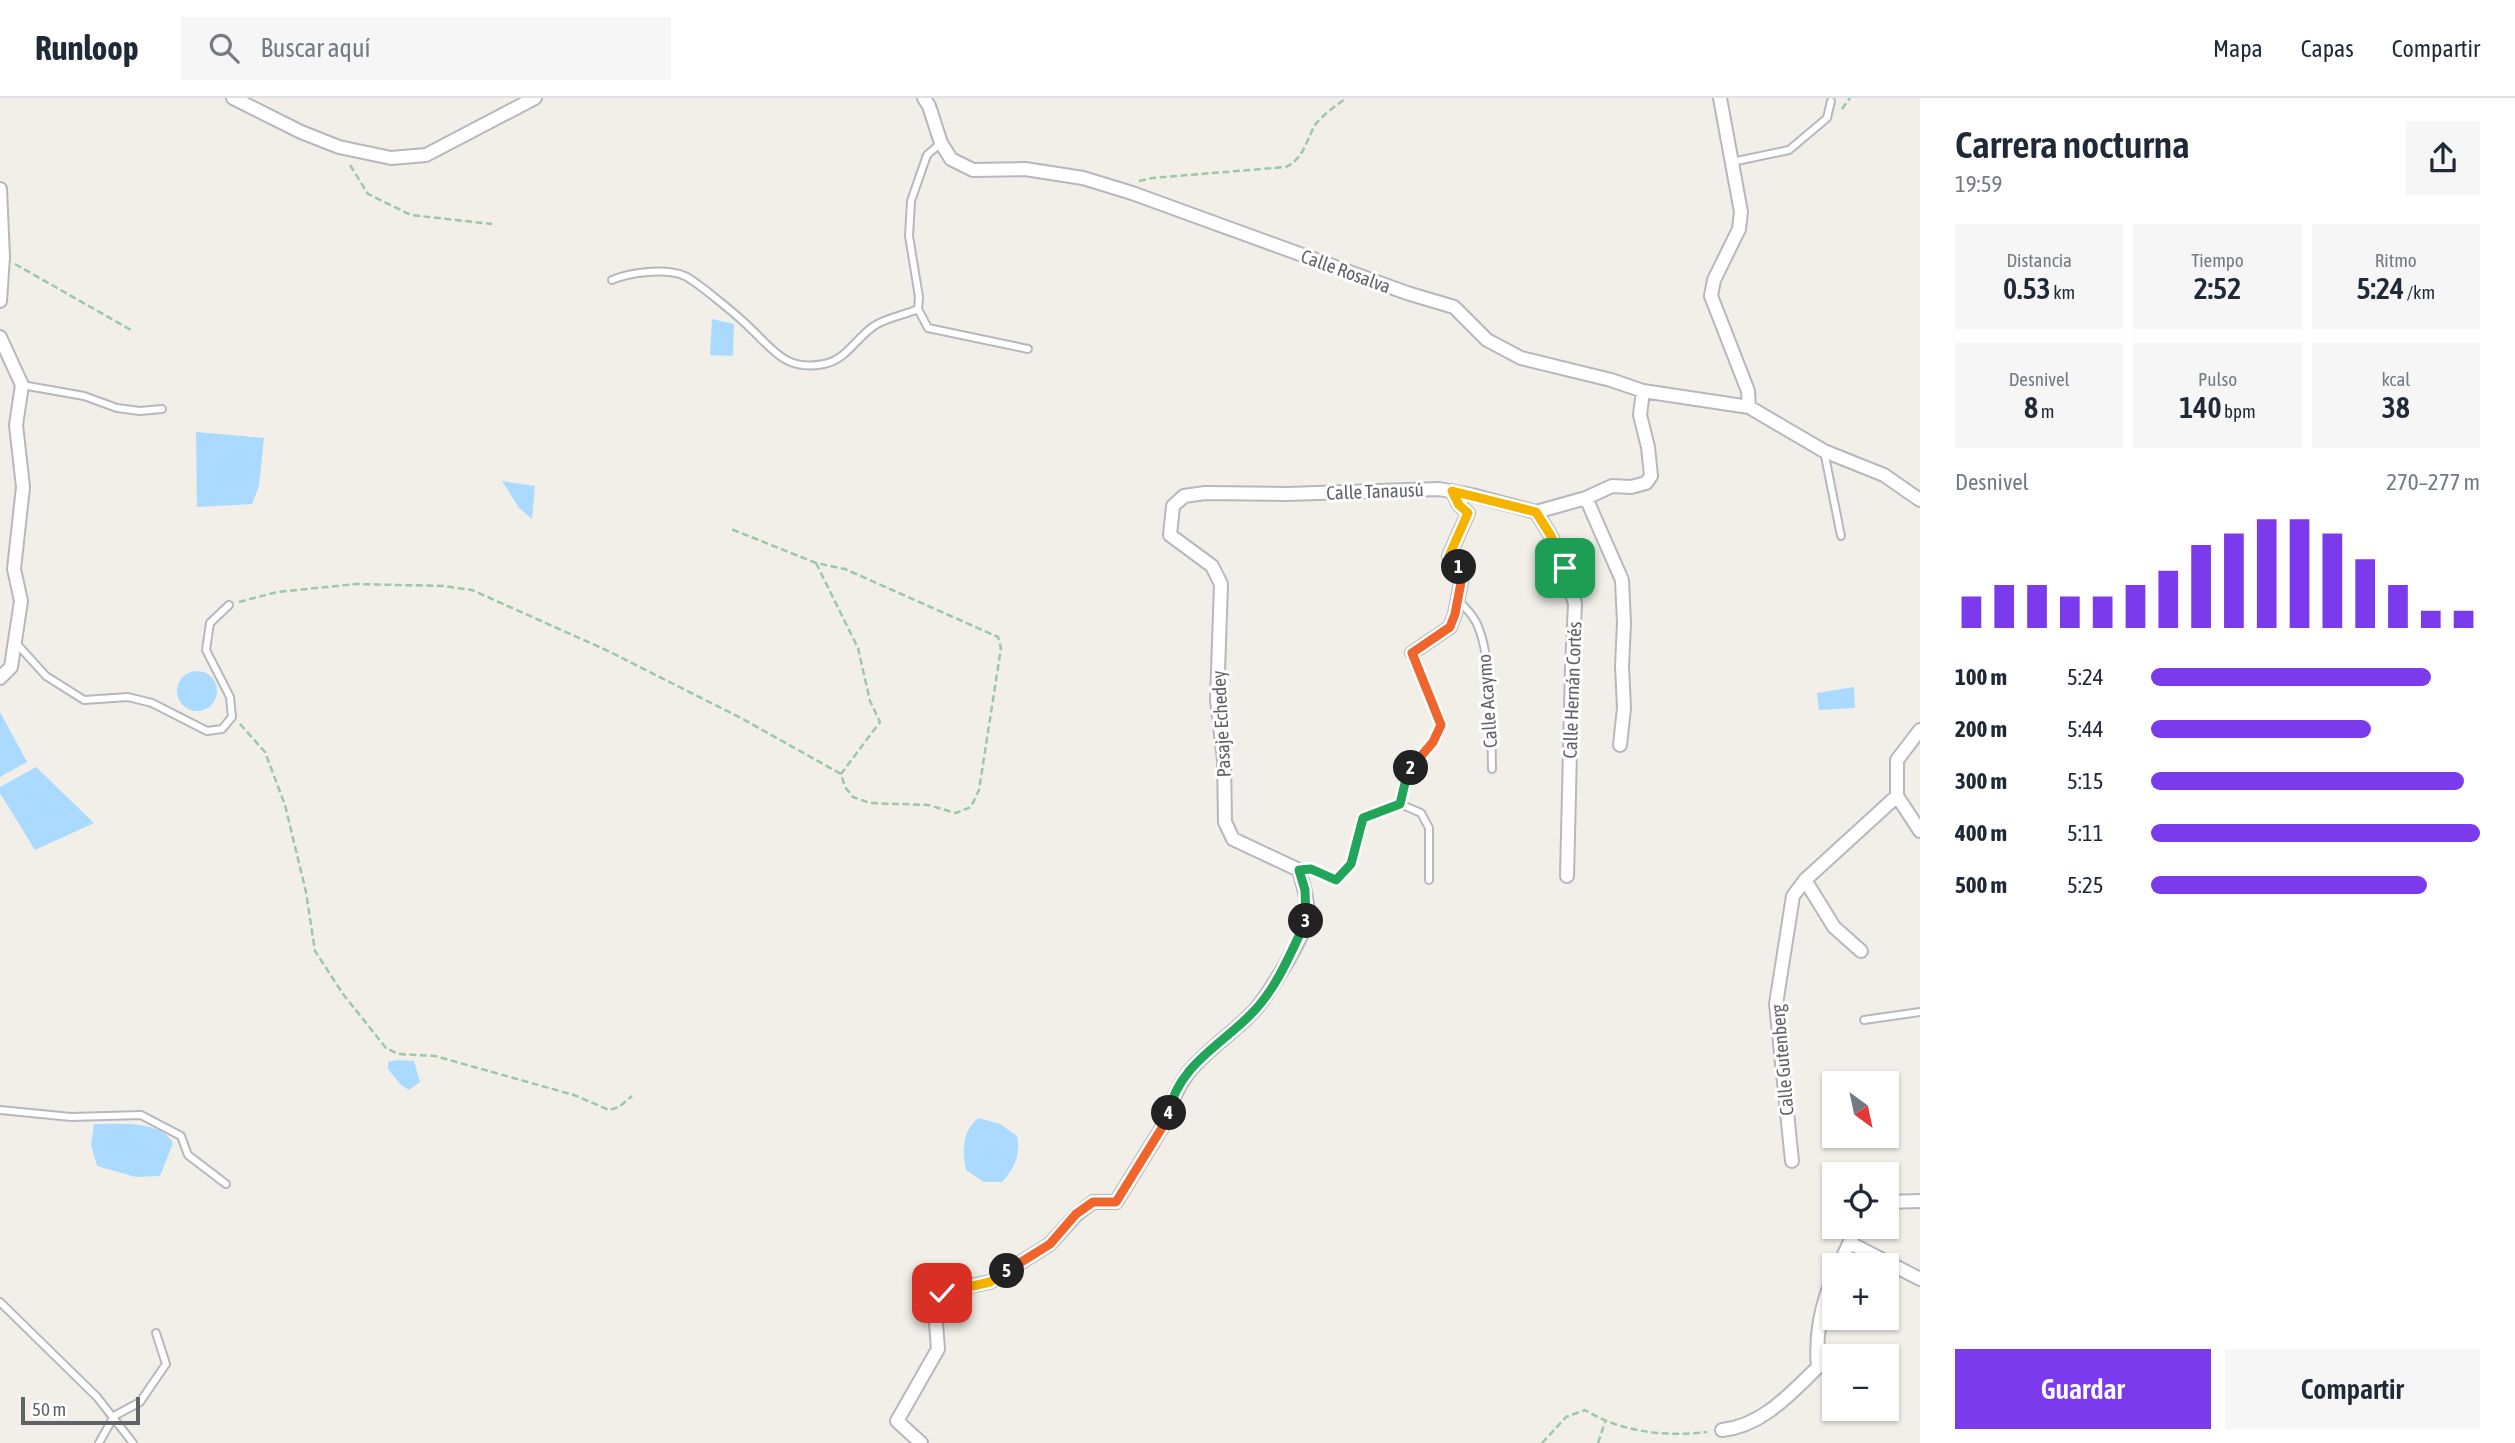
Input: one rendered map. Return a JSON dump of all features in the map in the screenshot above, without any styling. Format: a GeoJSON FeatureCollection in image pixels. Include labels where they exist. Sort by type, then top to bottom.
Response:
{"type":"FeatureCollection","features":[{"type":"Feature","properties":{"kind":"street"},"geometry":{"type":"LineString","coordinates":[[233,98],[301,132],[339,147],[391,158],[426,155],[535,98]]}},
{"type":"Feature","properties":{"kind":"street"},"geometry":{"type":"LineString","coordinates":[[924,98],[941,143]]}},
{"type":"Feature","properties":{"kind":"street"},"geometry":{"type":"LineString","coordinates":[[1720,98],[1741,212],[1739,229],[1714,280],[1711,296],[1748,391],[1749,407],[1824,451],[1884,475],[1920,500]]}},
{"type":"Feature","properties":{"kind":"street","name":"Calle Rosalva"},"geometry":{"type":"LineString","coordinates":[[941,143],[951,159],[973,170],[1025,169],[1083,178],[1132,192],[1407,293],[1454,307],[1487,340],[1521,358],[1611,380],[1643,391],[1749,407]]}},
{"type":"Feature","properties":{"kind":"street"},"geometry":{"type":"LineString","coordinates":[[0,189],[3,257],[0,301]]}},
{"type":"Feature","properties":{"kind":"street"},"geometry":{"type":"LineString","coordinates":[[0,337],[22,385],[16,425],[23,487],[14,569],[22,601],[11,667],[0,678]]}},
{"type":"Feature","properties":{"kind":"street","name":"Calle Tanausú"},"geometry":{"type":"LineString","coordinates":[[1221,584],[1212,566],[1170,535],[1173,506],[1184,496],[1205,493],[1287,494],[1439,489],[1536,512],[1587,498],[1612,486],[1631,487],[1646,483],[1651,476],[1648,447],[1640,415],[1643,391]]}},
{"type":"Feature","properties":{"kind":"street"},"geometry":{"type":"LineString","coordinates":[[1412,653],[1450,627],[1458,599],[1463,572],[1449,556],[1468,513],[1459,505],[1452,491]]}},
{"type":"Feature","properties":{"kind":"street"},"geometry":{"type":"LineString","coordinates":[[1587,498],[1622,580],[1624,708],[1620,745]]}},
{"type":"Feature","properties":{"kind":"street","name":"Calle Hernán Cortés"},"geometry":{"type":"LineString","coordinates":[[1536,512],[1551,536],[1565,568],[1575,604],[1567,876]]}},
{"type":"Feature","properties":{"kind":"street","name":"Pasaje Echedey"},"geometry":{"type":"LineString","coordinates":[[1221,584],[1217,700],[1224,760],[1225,822],[1233,838],[1299,870]]}},
{"type":"Feature","properties":{"kind":"street"},"geometry":{"type":"LineString","coordinates":[[1920,730],[1897,760],[1897,796],[1920,831]]}},
{"type":"Feature","properties":{"kind":"street"},"geometry":{"type":"LineString","coordinates":[[1861,951],[1834,927],[1805,880],[1897,796]]}},
{"type":"Feature","properties":{"kind":"street"},"geometry":{"type":"LineString","coordinates":[[921,1443],[897,1421],[938,1349],[931,1302],[942,1293],[990,1282],[1050,1244],[1076,1214],[1093,1202],[1116,1202],[1168,1118],[1171,1103],[1190,1070],[1254,1011],[1279,977],[1307,919],[1305,890],[1299,870]]}},
{"type":"Feature","properties":{"kind":"street","name":"Calle Gutenberg"},"geometry":{"type":"LineString","coordinates":[[1792,1161],[1776,1004],[1793,896],[1805,880]]}},
{"type":"Feature","properties":{"kind":"street"},"geometry":{"type":"LineString","coordinates":[[1899,1202],[1920,1201]]}},
{"type":"Feature","properties":{"kind":"street"},"geometry":{"type":"LineString","coordinates":[[1845,1253],[1852,1239]]}},
{"type":"Feature","properties":{"kind":"street"},"geometry":{"type":"LineString","coordinates":[[1850,1243],[1920,1279]]}},
{"type":"Feature","properties":{"kind":"street"},"geometry":{"type":"LineString","coordinates":[[1721,1430],[1741,1428],[1780,1404],[1818,1367],[1816,1345],[1822,1317]]}},
{"type":"Feature","properties":{"kind":"lane"},"geometry":{"type":"LineString","coordinates":[[1732,162],[1789,150],[1827,118],[1831,102]]}},
{"type":"Feature","properties":{"kind":"lane"},"geometry":{"type":"LineString","coordinates":[[941,143],[927,155],[911,201],[909,236],[919,309],[928,328],[1028,349]]}},
{"type":"Feature","properties":{"kind":"lane"},"geometry":{"type":"LineString","coordinates":[[612,280],[627,273],[658,272],[684,276],[747,325],[772,352],[793,365],[822,365],[837,360],[875,324],[919,309]]}},
{"type":"Feature","properties":{"kind":"lane"},"geometry":{"type":"LineString","coordinates":[[22,385],[84,396],[117,408],[140,411],[162,409]]}},
{"type":"Feature","properties":{"kind":"lane"},"geometry":{"type":"LineString","coordinates":[[1824,451],[1841,536]]}},
{"type":"Feature","properties":{"kind":"lane","name":"Calle Acaymo"},"geometry":{"type":"LineString","coordinates":[[1458,599],[1475,618],[1481,632],[1489,681],[1492,769]]}},
{"type":"Feature","properties":{"kind":"lane"},"geometry":{"type":"LineString","coordinates":[[15,641],[46,676],[84,700],[128,697],[152,703],[207,731],[222,729],[232,717],[230,698],[206,650],[210,623],[229,604]]}},
{"type":"Feature","properties":{"kind":"lane"},"geometry":{"type":"LineString","coordinates":[[1400,804],[1414,762],[1433,742],[1441,725],[1412,653]]}},
{"type":"Feature","properties":{"kind":"lane"},"geometry":{"type":"LineString","coordinates":[[1299,870],[1311,869],[1336,880],[1351,864],[1363,818],[1400,804],[1421,813],[1429,828],[1429,880]]}},
{"type":"Feature","properties":{"kind":"lane"},"geometry":{"type":"LineString","coordinates":[[1864,1020],[1920,1012]]}},
{"type":"Feature","properties":{"kind":"lane"},"geometry":{"type":"LineString","coordinates":[[0,1110],[71,1117],[141,1115],[181,1136],[188,1155],[226,1184]]}},
{"type":"Feature","properties":{"kind":"lane"},"geometry":{"type":"LineString","coordinates":[[0,1302],[114,1416],[133,1443]]}},
{"type":"Feature","properties":{"kind":"lane"},"geometry":{"type":"LineString","coordinates":[[99,1443],[114,1416],[140,1402],[166,1364],[156,1333]]}},
{"type":"Feature","properties":{"kind":"path"},"geometry":{"type":"LineString","coordinates":[[1132,192],[1140,181],[1152,178],[1286,167],[1295,162],[1316,123],[1346,98]]}},
{"type":"Feature","properties":{"kind":"path"},"geometry":{"type":"LineString","coordinates":[[339,147],[368,194],[379,200],[411,215],[492,224]]}},
{"type":"Feature","properties":{"kind":"path"},"geometry":{"type":"LineString","coordinates":[[3,257],[131,330]]}},
{"type":"Feature","properties":{"kind":"path"},"geometry":{"type":"LineString","coordinates":[[229,604],[277,592],[356,583],[443,586],[472,590],[618,656],[741,718],[841,774],[845,787],[853,797],[870,803],[929,805],[956,813],[971,807],[979,790],[1001,648],[998,637],[845,569],[816,563],[731,529]]}},
{"type":"Feature","properties":{"kind":"path"},"geometry":{"type":"LineString","coordinates":[[816,563],[858,648],[870,701],[880,722],[841,774]]}},
{"type":"Feature","properties":{"kind":"path"},"geometry":{"type":"LineString","coordinates":[[232,717],[265,752],[285,805],[306,892],[316,951],[343,994],[386,1048],[398,1054],[435,1056],[574,1095],[609,1110],[620,1107],[632,1096]]}},
{"type":"Feature","properties":{"kind":"path"},"geometry":{"type":"LineString","coordinates":[[1542,1443],[1566,1417],[1585,1410],[1605,1422],[1646,1433],[1721,1430]]}},
{"type":"Feature","properties":{"kind":"path"},"geometry":{"type":"LineString","coordinates":[[1598,1443],[1605,1422]]}},
{"type":"Feature","properties":{"kind":"water"},"geometry":{"type":"Polygon","coordinates":[[[712,319],[734,324],[733,356],[710,355],[712,319]]]}},
{"type":"Feature","properties":{"kind":"water"},"geometry":{"type":"Polygon","coordinates":[[[196,432],[264,438],[259,486],[252,504],[197,507],[196,432]]]}},
{"type":"Feature","properties":{"kind":"water"},"geometry":{"type":"Polygon","coordinates":[[[502,481],[535,486],[532,519],[519,508],[502,481]]]}},
{"type":"Feature","properties":{"kind":"water"},"geometry":{"type":"Polygon","coordinates":[[[197,671],[211,677],[217,691],[211,705],[197,711],[183,705],[177,691],[183,677],[197,671]]]}},
{"type":"Feature","properties":{"kind":"water"},"geometry":{"type":"Polygon","coordinates":[[[1854,687],[1855,708],[1819,710],[1817,693],[1854,687]]]}},
{"type":"Feature","properties":{"kind":"water"},"geometry":{"type":"Polygon","coordinates":[[[0,712],[27,762],[0,777],[0,712]]]}},
{"type":"Feature","properties":{"kind":"water"},"geometry":{"type":"Polygon","coordinates":[[[36,767],[94,823],[35,850],[0,793],[0,787],[36,767]]]}},
{"type":"Feature","properties":{"kind":"water"},"geometry":{"type":"Polygon","coordinates":[[[414,1061],[420,1082],[409,1090],[401,1085],[388,1069],[388,1062],[414,1061]]]}},
{"type":"Feature","properties":{"kind":"water"},"geometry":{"type":"Polygon","coordinates":[[[978,1118],[1000,1124],[1017,1136],[1016,1161],[1002,1182],[984,1182],[966,1170],[964,1142],[978,1118]]]}},
{"type":"Feature","properties":{"kind":"water"},"geometry":{"type":"Polygon","coordinates":[[[94,1124],[138,1125],[159,1130],[167,1136],[173,1143],[160,1176],[136,1177],[97,1166],[91,1145],[94,1124]]]}},
{"type":"Feature","properties":{"kind":"route"},"geometry":{"type":"LineString","coordinates":[[942,1293],[990,1282],[1050,1244],[1076,1214],[1093,1202],[1116,1202],[1168,1118],[1171,1103],[1190,1070],[1254,1011],[1279,977],[1307,919],[1305,890],[1299,870],[1311,869],[1336,880],[1351,864],[1363,818],[1400,804],[1414,762],[1433,742],[1441,725],[1412,653],[1450,627],[1455,614],[1463,572],[1449,556],[1468,513],[1459,505],[1452,491],[1536,512],[1551,536],[1565,568]]}}]}
